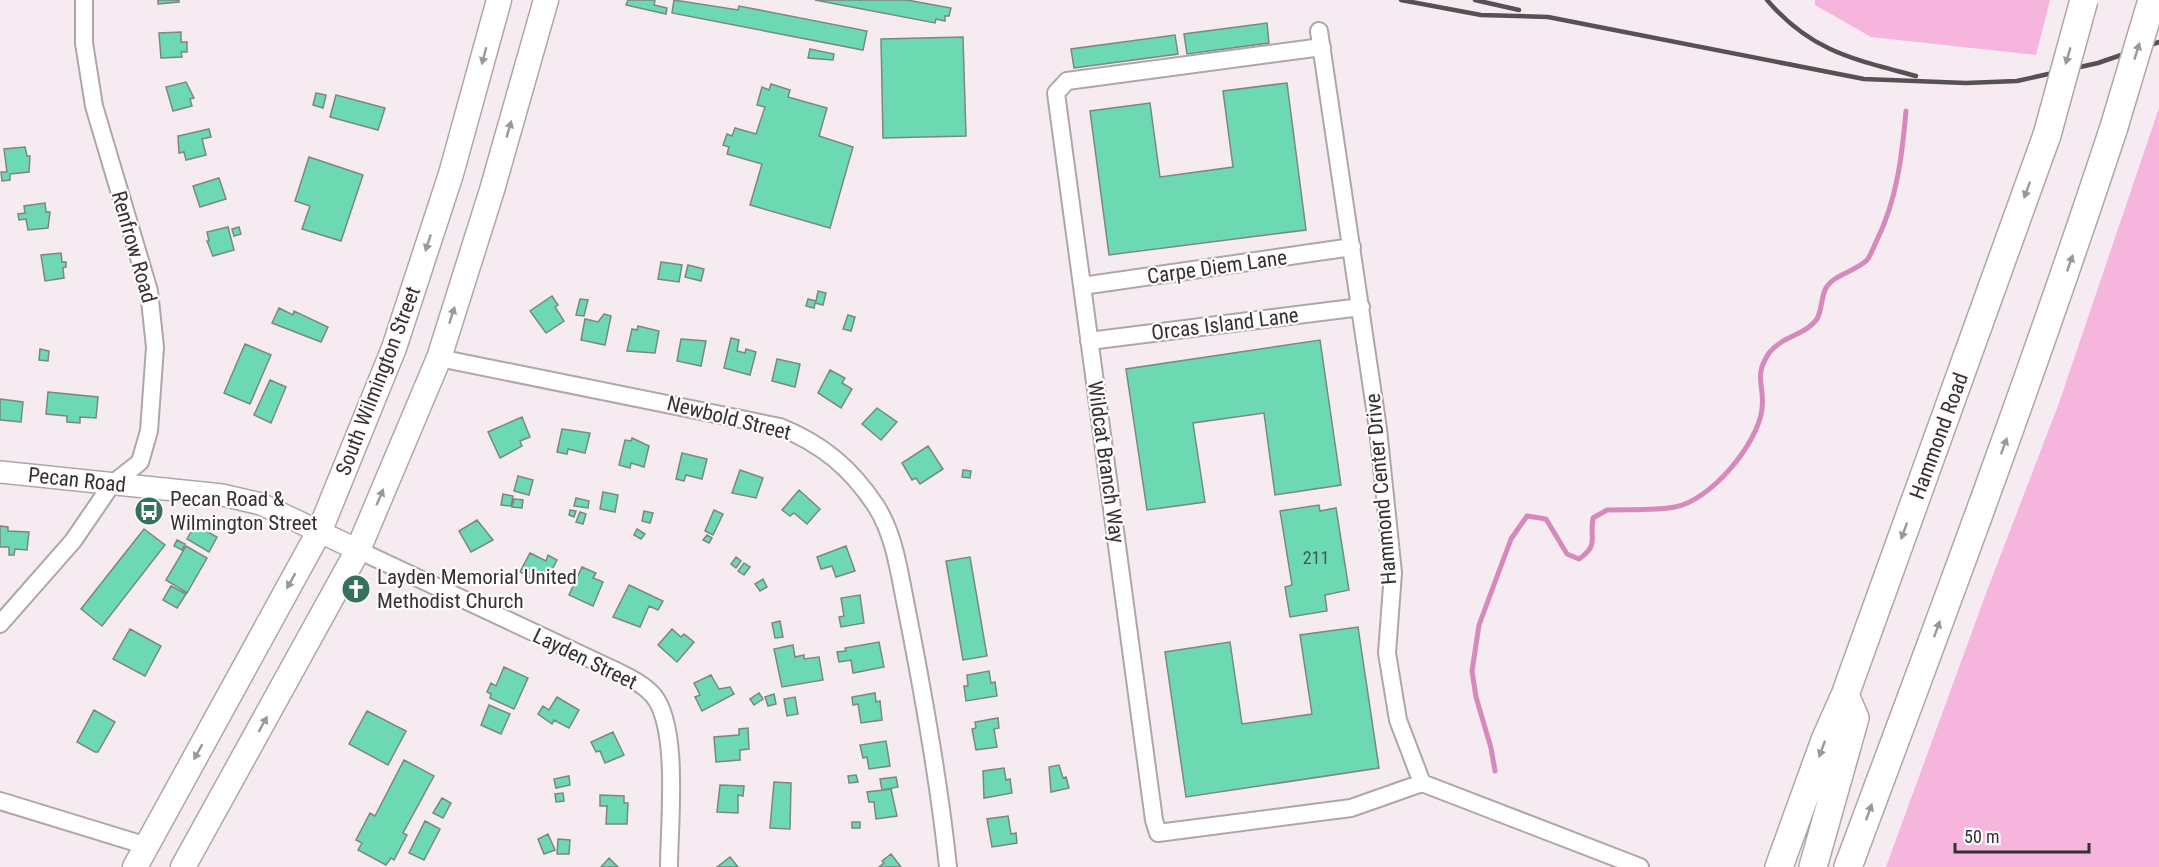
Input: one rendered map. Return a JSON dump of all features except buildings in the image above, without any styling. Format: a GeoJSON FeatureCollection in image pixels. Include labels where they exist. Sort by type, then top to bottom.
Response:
{"type":"FeatureCollection","features":[{"type":"Feature","properties":{"kind":"main road","name":"South Wilmington Street"},"geometry":{"type":"LineString","coordinates":[[135,867],[320,530],[394,348],[451,174],[499,0]]}},
{"type":"Feature","properties":{"kind":"main road","name":"South Wilmington Street"},"geometry":{"type":"LineString","coordinates":[[183,867],[358,550],[439,358],[492,190],[546,0]]}},
{"type":"Feature","properties":{"kind":"main road","name":"Hammond Road"},"geometry":{"type":"LineString","coordinates":[[1779,867],[1845,695],[2047,135],[2084,0]]}},
{"type":"Feature","properties":{"kind":"main road"},"geometry":{"type":"LineString","coordinates":[[1848,867],[1991,484],[2069,265],[2152,0]]}},
{"type":"Feature","properties":{"kind":"main road"},"geometry":{"type":"LineString","coordinates":[[1813,867],[1855,718],[1845,695]]}},
{"type":"Feature","properties":{"kind":"street","name":"Renfrow Road"},"geometry":{"type":"LineString","coordinates":[[0,624],[73,541],[112,483],[140,462],[149,431],[155,347],[149,291],[93,106],[84,43],[84,0]]}},
{"type":"Feature","properties":{"kind":"street","name":"Hammond Center Drive"},"geometry":{"type":"LineString","coordinates":[[1320,39],[1378,429],[1393,573],[1387,621],[1387,653],[1398,720],[1422,783]]}},
{"type":"Feature","properties":{"kind":"street","name":"Wildcat Branch Way"},"geometry":{"type":"LineString","coordinates":[[1320,39],[1067,81],[1056,93],[1089,341],[1158,833],[1351,808],[1422,783]]}},
{"type":"Feature","properties":{"kind":"street","name":"Carpe Diem Lane"},"geometry":{"type":"LineString","coordinates":[[1082,286],[1352,247]]}},
{"type":"Feature","properties":{"kind":"street","name":"Orcas Island Lane"},"geometry":{"type":"LineString","coordinates":[[1089,341],[1361,307]]}},
{"type":"Feature","properties":{"kind":"street","name":"Newbold Street"},"geometry":{"type":"LineString","coordinates":[[439,358],[780,427],[809,439],[831,454],[876,506],[891,536],[912,638],[948,867]]}},
{"type":"Feature","properties":{"kind":"street","name":"Pecan Road"},"geometry":{"type":"LineString","coordinates":[[0,472],[222,495],[261,504],[358,550]]}},
{"type":"Feature","properties":{"kind":"street","name":"Layden Street"},"geometry":{"type":"LineString","coordinates":[[358,550],[637,681],[654,696],[667,724],[670,751],[669,867]]}},
{"type":"Feature","properties":{"kind":"street"},"geometry":{"type":"LineString","coordinates":[[1422,783],[1640,867]]}},
{"type":"Feature","properties":{"kind":"street"},"geometry":{"type":"LineString","coordinates":[[0,801],[147,846]]}},
{"type":"Feature","properties":{"kind":"shaded area"},"geometry":{"type":"Polygon","coordinates":[[[1815,0],[2050,0],[2036,55],[1871,37],[1815,5],[1815,0]]]}},
{"type":"Feature","properties":{"kind":"shaded area"},"geometry":{"type":"Polygon","coordinates":[[[2159,108],[2159,867],[1886,867],[1988,588],[2059,403],[2159,108]]]}},
{"type":"Feature","properties":{"kind":"waterway"},"geometry":{"type":"LineString","coordinates":[[1495,771],[1491,748],[1476,697],[1472,671],[1479,625],[1511,539],[1527,516],[1546,519],[1567,554],[1579,559],[1592,545],[1593,518],[1607,510],[1658,509],[1689,503],[1717,483],[1730,469],[1742,454],[1759,423],[1763,401],[1761,375],[1764,361],[1769,353],[1780,343],[1807,329],[1819,315],[1824,292],[1829,284],[1862,264],[1871,253],[1884,225],[1894,193],[1906,111]]}},
{"type":"Feature","properties":{"kind":"railway"},"geometry":{"type":"LineString","coordinates":[[1401,0],[1481,15],[1548,17],[1864,79],[1966,83],[2017,81],[2098,63],[2159,42]]}},
{"type":"Feature","properties":{"kind":"railway"},"geometry":{"type":"LineString","coordinates":[[1475,0],[1519,10]]}},
{"type":"Feature","properties":{"kind":"railway"},"geometry":{"type":"LineString","coordinates":[[1767,0],[1800,31],[1817,42],[1853,58],[1916,76]]}},
{"type":"Feature","properties":{"kind":"place","name":"Pecan Road & Wilmington Street"},"geometry":{"type":"Point","coordinates":[149,511]}},
{"type":"Feature","properties":{"kind":"place","name":"Layden Memorial United Methodist Church"},"geometry":{"type":"Point","coordinates":[356,589]}}]}
